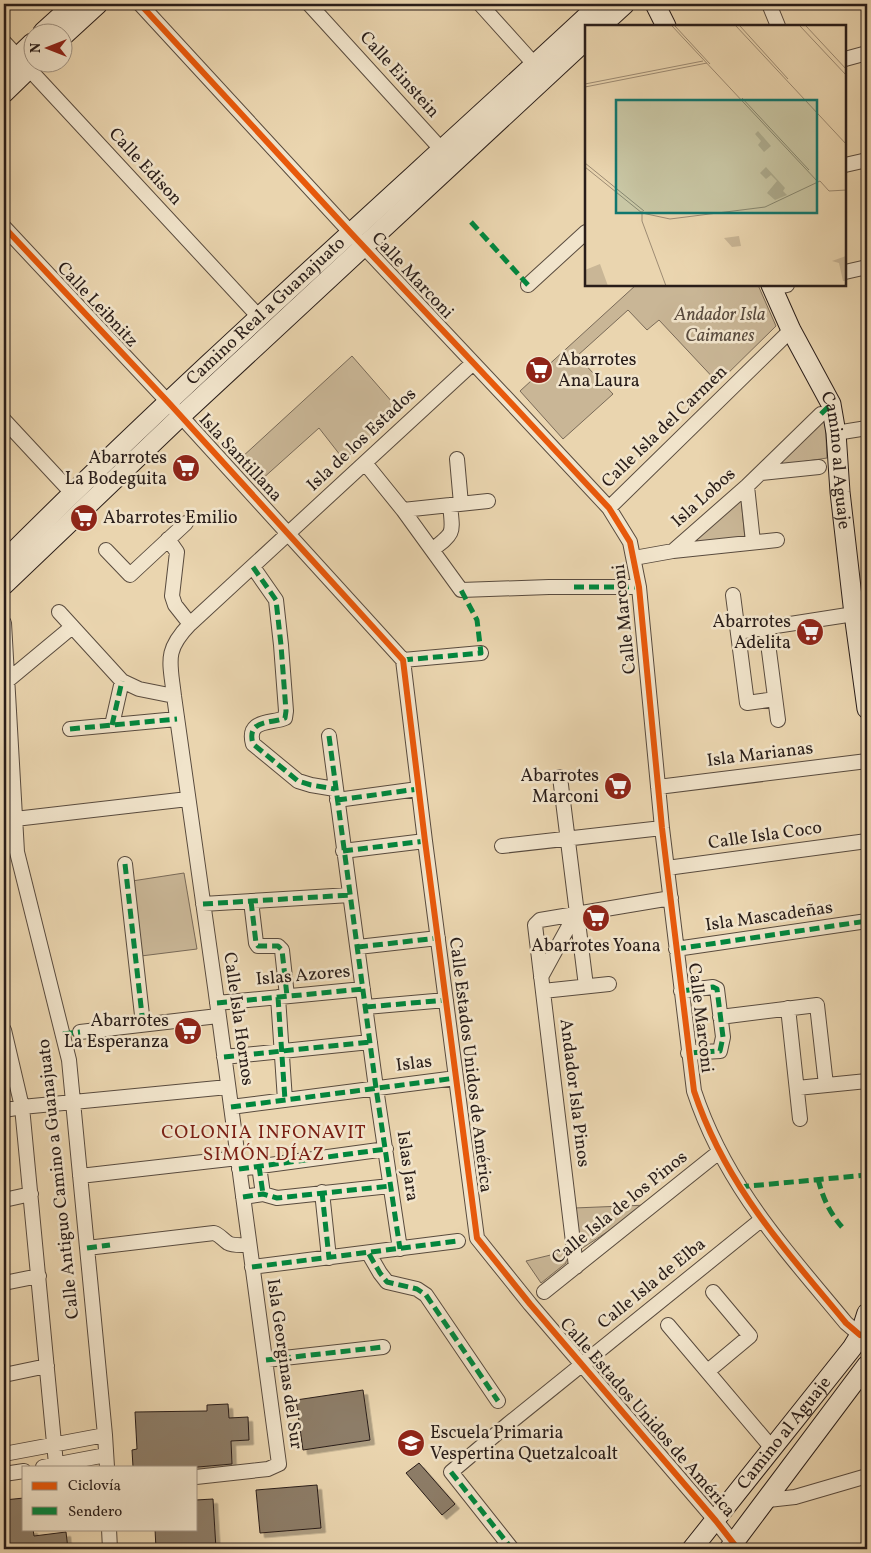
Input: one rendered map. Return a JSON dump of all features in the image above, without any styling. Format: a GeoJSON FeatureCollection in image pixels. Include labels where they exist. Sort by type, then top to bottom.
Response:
{"type":"FeatureCollection","features":[{"type":"Feature","properties":{"kind":"street"},"geometry":{"type":"LineString","coordinates":[[54,22],[74,4]]}},
{"type":"Feature","properties":{"kind":"street"},"geometry":{"type":"LineString","coordinates":[[72,28],[98,4]]}},
{"type":"Feature","properties":{"kind":"street","name":"Calle Marconi"},"geometry":{"type":"LineString","coordinates":[[140,4],[609,508],[630,542],[638,587],[662,828],[694,1091],[704,1121],[739,1187],[761,1220],[862,1344]]}},
{"type":"Feature","properties":{"kind":"street","name":"Calle Einstein"},"geometry":{"type":"LineString","coordinates":[[309,4],[441,149]]}},
{"type":"Feature","properties":{"kind":"street"},"geometry":{"type":"LineString","coordinates":[[480,4],[535,64]]}},
{"type":"Feature","properties":{"kind":"street","name":"Camino Real a Guanajuato"},"geometry":{"type":"LineString","coordinates":[[4,585],[175,409],[260,318],[358,240],[441,149],[600,4]]}},
{"type":"Feature","properties":{"kind":"street"},"geometry":{"type":"LineString","coordinates":[[601,25],[625,4]]}},
{"type":"Feature","properties":{"kind":"street"},"geometry":{"type":"LineString","coordinates":[[655,4],[666,25]]}},
{"type":"Feature","properties":{"kind":"street"},"geometry":{"type":"LineString","coordinates":[[769,4],[778,25]]}},
{"type":"Feature","properties":{"kind":"street","name":"Camino Real a Guanajuato"},"geometry":{"type":"LineString","coordinates":[[4,561],[72,493],[175,409],[358,240],[585,41]]}},
{"type":"Feature","properties":{"kind":"street","name":"Calle Edison"},"geometry":{"type":"LineString","coordinates":[[4,42],[21,65],[260,318]]}},
{"type":"Feature","properties":{"kind":"street"},"geometry":{"type":"LineString","coordinates":[[846,59],[867,53]]}},
{"type":"Feature","properties":{"kind":"street"},"geometry":{"type":"LineString","coordinates":[[4,93],[21,65]]}},
{"type":"Feature","properties":{"kind":"street"},"geometry":{"type":"LineString","coordinates":[[846,165],[867,160]]}},
{"type":"Feature","properties":{"kind":"street","name":"Calle Leibnitz"},"geometry":{"type":"LineString","coordinates":[[4,227],[175,409]]}},
{"type":"Feature","properties":{"kind":"street"},"geometry":{"type":"LineString","coordinates":[[528,285],[585,233]]}},
{"type":"Feature","properties":{"kind":"street"},"geometry":{"type":"LineString","coordinates":[[846,272],[867,267]]}},
{"type":"Feature","properties":{"kind":"street","name":"Camino al Aguaje"},"geometry":{"type":"LineString","coordinates":[[777,286],[791,330],[832,404],[840,492],[854,614],[865,678],[867,709]]}},
{"type":"Feature","properties":{"kind":"street","name":"Calle Isla del Carmen"},"geometry":{"type":"LineString","coordinates":[[609,508],[791,330]]}},
{"type":"Feature","properties":{"kind":"street","name":"Isla de los Estados"},"geometry":{"type":"LineString","coordinates":[[188,798],[170,667],[171,651],[178,637],[473,363]]}},
{"type":"Feature","properties":{"kind":"street","name":"Isla Santillana"},"geometry":{"type":"LineString","coordinates":[[175,409],[289,534]]}},
{"type":"Feature","properties":{"kind":"street","name":"Isla Lobos"},"geometry":{"type":"LineString","coordinates":[[673,552],[761,473],[821,414]]}},
{"type":"Feature","properties":{"kind":"street"},"geometry":{"type":"LineString","coordinates":[[4,420],[72,493]]}},
{"type":"Feature","properties":{"kind":"street"},"geometry":{"type":"LineString","coordinates":[[836,433],[867,428]]}},
{"type":"Feature","properties":{"kind":"street"},"geometry":{"type":"LineString","coordinates":[[432,550],[450,536],[452,530],[456,504],[457,459]]}},
{"type":"Feature","properties":{"kind":"street"},"geometry":{"type":"LineString","coordinates":[[365,463],[403,510],[460,590],[638,587]]}},
{"type":"Feature","properties":{"kind":"street","name":"Isla Lobos"},"geometry":{"type":"LineString","coordinates":[[761,473],[819,467]]}},
{"type":"Feature","properties":{"kind":"street"},"geometry":{"type":"LineString","coordinates":[[747,486],[753,542]]}},
{"type":"Feature","properties":{"kind":"street"},"geometry":{"type":"LineString","coordinates":[[403,510],[488,501]]}},
{"type":"Feature","properties":{"kind":"street"},"geometry":{"type":"LineString","coordinates":[[106,550],[130,575],[186,523]]}},
{"type":"Feature","properties":{"kind":"street"},"geometry":{"type":"LineString","coordinates":[[289,534],[403,660],[481,653]]}},
{"type":"Feature","properties":{"kind":"street"},"geometry":{"type":"LineString","coordinates":[[168,539],[177,552],[172,596],[175,605],[190,624]]}},
{"type":"Feature","properties":{"kind":"street","name":"Isla Lobos"},"geometry":{"type":"LineString","coordinates":[[634,558],[776,540]]}},
{"type":"Feature","properties":{"kind":"street"},"geometry":{"type":"LineString","coordinates":[[252,567],[276,600],[282,645],[286,712],[285,718],[258,724],[252,736],[253,744],[298,781],[336,794],[418,789]]}},
{"type":"Feature","properties":{"kind":"street"},"geometry":{"type":"LineString","coordinates":[[733,594],[747,703],[775,699]]}},
{"type":"Feature","properties":{"kind":"street"},"geometry":{"type":"LineString","coordinates":[[59,612],[122,681],[139,689],[174,696]]}},
{"type":"Feature","properties":{"kind":"street"},"geometry":{"type":"LineString","coordinates":[[738,632],[854,614]]}},
{"type":"Feature","properties":{"kind":"street","name":"Calle Antiguo Camino a Guanajuato"},"geometry":{"type":"LineString","coordinates":[[4,623],[17,852],[68,1060],[107,1461]]}},
{"type":"Feature","properties":{"kind":"street"},"geometry":{"type":"LineString","coordinates":[[7,680],[72,627]]}},
{"type":"Feature","properties":{"kind":"street"},"geometry":{"type":"LineString","coordinates":[[766,628],[778,720]]}},
{"type":"Feature","properties":{"kind":"street","name":"Calle Estados Unidos de América"},"geometry":{"type":"LineString","coordinates":[[403,660],[418,789],[477,1238],[716,1521],[734,1547]]}},
{"type":"Feature","properties":{"kind":"street"},"geometry":{"type":"LineString","coordinates":[[112,726],[122,681]]}},
{"type":"Feature","properties":{"kind":"street"},"geometry":{"type":"LineString","coordinates":[[70,729],[177,718]]}},
{"type":"Feature","properties":{"kind":"street","name":"Islas Jara"},"geometry":{"type":"LineString","coordinates":[[329,736],[376,1088],[400,1248]]}},
{"type":"Feature","properties":{"kind":"street","name":"Isla Marianas"},"geometry":{"type":"LineString","coordinates":[[658,787],[867,761]]}},
{"type":"Feature","properties":{"kind":"street"},"geometry":{"type":"LineString","coordinates":[[560,777],[566,838],[586,986]]}},
{"type":"Feature","properties":{"kind":"street"},"geometry":{"type":"LineString","coordinates":[[15,819],[188,798]]}},
{"type":"Feature","properties":{"kind":"street","name":"Calle Isla Hornos"},"geometry":{"type":"LineString","coordinates":[[188,798],[249,1245]]}},
{"type":"Feature","properties":{"kind":"street"},"geometry":{"type":"LineString","coordinates":[[502,846],[662,828]]}},
{"type":"Feature","properties":{"kind":"street"},"geometry":{"type":"LineString","coordinates":[[343,850],[425,841]]}},
{"type":"Feature","properties":{"kind":"street","name":"Calle Isla Coco"},"geometry":{"type":"LineString","coordinates":[[667,868],[867,841]]}},
{"type":"Feature","properties":{"kind":"street"},"geometry":{"type":"LineString","coordinates":[[125,864],[143,1024]]}},
{"type":"Feature","properties":{"kind":"street"},"geometry":{"type":"LineString","coordinates":[[203,904],[350,895]]}},
{"type":"Feature","properties":{"kind":"street"},"geometry":{"type":"LineString","coordinates":[[576,913],[670,898]]}},
{"type":"Feature","properties":{"kind":"street"},"geometry":{"type":"LineString","coordinates":[[251,901],[256,943],[258,946],[278,946],[282,950],[282,1051],[285,1100]]}},
{"type":"Feature","properties":{"kind":"street"},"geometry":{"type":"LineString","coordinates":[[541,977],[576,913]]}},
{"type":"Feature","properties":{"kind":"street","name":"Andador Isla Pinos"},"geometry":{"type":"LineString","coordinates":[[576,913],[540,920],[535,925],[576,1267]]}},
{"type":"Feature","properties":{"kind":"street","name":"Isla Mascadeñas"},"geometry":{"type":"LineString","coordinates":[[676,949],[867,921]]}},
{"type":"Feature","properties":{"kind":"street"},"geometry":{"type":"LineString","coordinates":[[358,947],[438,938]]}},
{"type":"Feature","properties":{"kind":"street"},"geometry":{"type":"LineString","coordinates":[[543,992],[609,984]]}},
{"type":"Feature","properties":{"kind":"street"},"geometry":{"type":"LineString","coordinates":[[681,991],[713,987],[717,989],[724,1037],[720,1051],[688,1053]]}},
{"type":"Feature","properties":{"kind":"street","name":"Islas Azores"},"geometry":{"type":"LineString","coordinates":[[80,1032],[143,1024],[218,1009],[239,1001],[363,989]]}},
{"type":"Feature","properties":{"kind":"street"},"geometry":{"type":"LineString","coordinates":[[366,1007],[446,1000]]}},
{"type":"Feature","properties":{"kind":"street"},"geometry":{"type":"LineString","coordinates":[[720,1016],[817,1005],[826,1085]]}},
{"type":"Feature","properties":{"kind":"street"},"geometry":{"type":"LineString","coordinates":[[788,1008],[800,1119]]}},
{"type":"Feature","properties":{"kind":"street"},"geometry":{"type":"LineString","coordinates":[[4,1030],[22,1107],[48,1366],[54,1444],[50,1466],[107,1461]]}},
{"type":"Feature","properties":{"kind":"street"},"geometry":{"type":"LineString","coordinates":[[224,1057],[370,1042]]}},
{"type":"Feature","properties":{"kind":"street","name":"Islas"},"geometry":{"type":"LineString","coordinates":[[376,1088],[456,1078]]}},
{"type":"Feature","properties":{"kind":"street"},"geometry":{"type":"LineString","coordinates":[[797,1088],[867,1081]]}},
{"type":"Feature","properties":{"kind":"street"},"geometry":{"type":"LineString","coordinates":[[4,1110],[228,1087]]}},
{"type":"Feature","properties":{"kind":"street"},"geometry":{"type":"LineString","coordinates":[[231,1107],[376,1088]]}},
{"type":"Feature","properties":{"kind":"street"},"geometry":{"type":"LineString","coordinates":[[80,1176],[238,1163],[259,1166],[386,1149]]}},
{"type":"Feature","properties":{"kind":"street","name":"Calle Isla de los Pinos"},"geometry":{"type":"LineString","coordinates":[[544,1292],[719,1152]]}},
{"type":"Feature","properties":{"kind":"street"},"geometry":{"type":"LineString","coordinates":[[259,1166],[263,1194]]}},
{"type":"Feature","properties":{"kind":"street"},"geometry":{"type":"LineString","coordinates":[[243,1197],[263,1194],[277,1198],[390,1186]]}},
{"type":"Feature","properties":{"kind":"street"},"geometry":{"type":"LineString","coordinates":[[322,1192],[329,1258]]}},
{"type":"Feature","properties":{"kind":"street"},"geometry":{"type":"LineString","coordinates":[[4,1200],[31,1194]]}},
{"type":"Feature","properties":{"kind":"street","name":"Calle Isla de Elba"},"geometry":{"type":"LineString","coordinates":[[512,1549],[451,1472],[761,1220]]}},
{"type":"Feature","properties":{"kind":"street"},"geometry":{"type":"LineString","coordinates":[[87,1248],[214,1233],[220,1235],[232,1245],[249,1245]]}},
{"type":"Feature","properties":{"kind":"street"},"geometry":{"type":"LineString","coordinates":[[252,1267],[369,1254],[458,1241]]}},
{"type":"Feature","properties":{"kind":"street","name":"Isla Georginas del Sur"},"geometry":{"type":"LineString","coordinates":[[198,1477],[268,1469],[278,1464],[266,1360],[249,1245]]}},
{"type":"Feature","properties":{"kind":"street"},"geometry":{"type":"LineString","coordinates":[[369,1254],[387,1282],[417,1289],[426,1295],[498,1401]]}},
{"type":"Feature","properties":{"kind":"street"},"geometry":{"type":"LineString","coordinates":[[4,1283],[38,1276]]}},
{"type":"Feature","properties":{"kind":"street"},"geometry":{"type":"LineString","coordinates":[[708,1371],[750,1336],[713,1292]]}},
{"type":"Feature","properties":{"kind":"street","name":"Camino al Aguaje"},"geometry":{"type":"LineString","coordinates":[[692,1549],[772,1448],[862,1344],[867,1313]]}},
{"type":"Feature","properties":{"kind":"street"},"geometry":{"type":"LineString","coordinates":[[668,1325],[772,1448]]}},
{"type":"Feature","properties":{"kind":"street"},"geometry":{"type":"LineString","coordinates":[[266,1360],[382,1347]]}},
{"type":"Feature","properties":{"kind":"street","name":"Camino al Aguaje"},"geometry":{"type":"LineString","coordinates":[[734,1547],[867,1365]]}},
{"type":"Feature","properties":{"kind":"street"},"geometry":{"type":"LineString","coordinates":[[4,1375],[48,1366]]}},
{"type":"Feature","properties":{"kind":"street"},"geometry":{"type":"LineString","coordinates":[[4,1454],[105,1435]]}},
{"type":"Feature","properties":{"kind":"street"},"geometry":{"type":"LineString","coordinates":[[4,1474],[22,1470]]}},
{"type":"Feature","properties":{"kind":"street"},"geometry":{"type":"LineString","coordinates":[[768,1500],[795,1497],[867,1476]]}},
{"type":"Feature","properties":{"kind":"street"},"geometry":{"type":"LineString","coordinates":[[109,1530],[110,1549]]}},
{"type":"Feature","properties":{"kind":"green space","name":"Andador Isla Caimanes"},"geometry":{"type":"Polygon","coordinates":[[[635,286],[758,286],[776,326],[718,383],[659,320],[647,330],[628,310],[577,356],[613,394],[563,439],[520,391],[635,286]]]}},
{"type":"Feature","properties":{"kind":"green space"},"geometry":{"type":"Polygon","coordinates":[[[352,356],[400,411],[344,460],[319,428],[261,480],[241,458],[352,356]]]}},
{"type":"Feature","properties":{"kind":"green space"},"geometry":{"type":"Polygon","coordinates":[[[825,414],[827,458],[775,466],[825,414]]]}},
{"type":"Feature","properties":{"kind":"green space"},"geometry":{"type":"Polygon","coordinates":[[[741,498],[745,539],[689,547],[741,498]]]}},
{"type":"Feature","properties":{"kind":"green space"},"geometry":{"type":"Polygon","coordinates":[[[184,873],[197,949],[141,956],[132,881],[184,873]]]}},
{"type":"Feature","properties":{"kind":"green space"},"geometry":{"type":"Polygon","coordinates":[[[648,1205],[578,1251],[574,1208],[648,1205]]]}},
{"type":"Feature","properties":{"kind":"green space"},"geometry":{"type":"Polygon","coordinates":[[[567,1251],[566,1263],[541,1283],[526,1261],[567,1251]]]}},
{"type":"Feature","properties":{"kind":"building"},"geometry":{"type":"Polygon","coordinates":[[[363,1390],[370,1440],[303,1450],[296,1400],[363,1390]]]}},
{"type":"Feature","properties":{"kind":"building"},"geometry":{"type":"Polygon","coordinates":[[[228,1404],[229,1418],[248,1417],[249,1440],[231,1441],[232,1464],[198,1467],[133,1466],[132,1450],[137,1449],[135,1412],[207,1411],[207,1405],[228,1404]]]}},
{"type":"Feature","properties":{"kind":"building"},"geometry":{"type":"Polygon","coordinates":[[[419,1463],[455,1504],[442,1515],[406,1473],[419,1463]]]}},
{"type":"Feature","properties":{"kind":"building"},"geometry":{"type":"Polygon","coordinates":[[[317,1485],[321,1528],[260,1533],[256,1490],[317,1485]]]}},
{"type":"Feature","properties":{"kind":"building"},"geometry":{"type":"Polygon","coordinates":[[[22,1498],[22,1530],[33,1530],[34,1536],[66,1532],[68,1549],[4,1549],[4,1500],[22,1498]]]}},
{"type":"Feature","properties":{"kind":"building"},"geometry":{"type":"Polygon","coordinates":[[[213,1499],[216,1549],[156,1549],[155,1530],[198,1530],[198,1500],[213,1499]]]}},
{"type":"Feature","properties":{"kind":"marked path"},"geometry":{"type":"LineString","coordinates":[[471,222],[528,285]]}},
{"type":"Feature","properties":{"kind":"marked path"},"geometry":{"type":"LineString","coordinates":[[821,414],[831,404]]}},
{"type":"Feature","properties":{"kind":"marked path"},"geometry":{"type":"LineString","coordinates":[[253,567],[276,600],[286,711],[285,718],[256,726],[253,730],[253,744],[298,781],[335,789]]}},
{"type":"Feature","properties":{"kind":"marked path"},"geometry":{"type":"LineString","coordinates":[[574,587],[639,587]]}},
{"type":"Feature","properties":{"kind":"marked path"},"geometry":{"type":"LineString","coordinates":[[403,660],[481,653],[477,620],[461,590]]}},
{"type":"Feature","properties":{"kind":"marked path"},"geometry":{"type":"LineString","coordinates":[[862,679],[867,678]]}},
{"type":"Feature","properties":{"kind":"marked path"},"geometry":{"type":"LineString","coordinates":[[112,725],[122,681]]}},
{"type":"Feature","properties":{"kind":"marked path"},"geometry":{"type":"LineString","coordinates":[[70,729],[177,719]]}},
{"type":"Feature","properties":{"kind":"marked path"},"geometry":{"type":"LineString","coordinates":[[329,736],[376,1088],[400,1249]]}},
{"type":"Feature","properties":{"kind":"marked path"},"geometry":{"type":"LineString","coordinates":[[337,800],[418,789]]}},
{"type":"Feature","properties":{"kind":"marked path"},"geometry":{"type":"LineString","coordinates":[[343,851],[425,841]]}},
{"type":"Feature","properties":{"kind":"marked path"},"geometry":{"type":"LineString","coordinates":[[125,864],[143,1024]]}},
{"type":"Feature","properties":{"kind":"marked path"},"geometry":{"type":"LineString","coordinates":[[203,904],[350,895]]}},
{"type":"Feature","properties":{"kind":"marked path"},"geometry":{"type":"LineString","coordinates":[[251,901],[256,943],[258,946],[278,946],[282,950],[287,996]]}},
{"type":"Feature","properties":{"kind":"marked path"},"geometry":{"type":"LineString","coordinates":[[676,949],[867,921]]}},
{"type":"Feature","properties":{"kind":"marked path"},"geometry":{"type":"LineString","coordinates":[[358,947],[438,938]]}},
{"type":"Feature","properties":{"kind":"marked path"},"geometry":{"type":"LineString","coordinates":[[681,991],[713,987],[717,989],[723,1037],[720,1051],[688,1053]]}},
{"type":"Feature","properties":{"kind":"marked path"},"geometry":{"type":"LineString","coordinates":[[217,1003],[363,989]]}},
{"type":"Feature","properties":{"kind":"marked path"},"geometry":{"type":"LineString","coordinates":[[278,997],[285,1100]]}},
{"type":"Feature","properties":{"kind":"marked path"},"geometry":{"type":"LineString","coordinates":[[366,1007],[446,1000]]}},
{"type":"Feature","properties":{"kind":"marked path"},"geometry":{"type":"LineString","coordinates":[[63,1034],[80,1032]]}},
{"type":"Feature","properties":{"kind":"marked path"},"geometry":{"type":"LineString","coordinates":[[224,1057],[370,1042]]}},
{"type":"Feature","properties":{"kind":"marked path"},"geometry":{"type":"LineString","coordinates":[[231,1107],[456,1078]]}},
{"type":"Feature","properties":{"kind":"marked path"},"geometry":{"type":"LineString","coordinates":[[239,1169],[386,1149]]}},
{"type":"Feature","properties":{"kind":"marked path"},"geometry":{"type":"LineString","coordinates":[[259,1166],[263,1194]]}},
{"type":"Feature","properties":{"kind":"marked path"},"geometry":{"type":"LineString","coordinates":[[739,1187],[867,1175]]}},
{"type":"Feature","properties":{"kind":"marked path"},"geometry":{"type":"LineString","coordinates":[[818,1179],[827,1204],[833,1216],[842,1227]]}},
{"type":"Feature","properties":{"kind":"marked path"},"geometry":{"type":"LineString","coordinates":[[243,1197],[263,1194],[277,1198],[390,1186]]}},
{"type":"Feature","properties":{"kind":"marked path"},"geometry":{"type":"LineString","coordinates":[[322,1192],[329,1258]]}},
{"type":"Feature","properties":{"kind":"marked path"},"geometry":{"type":"LineString","coordinates":[[252,1267],[458,1241]]}},
{"type":"Feature","properties":{"kind":"marked path"},"geometry":{"type":"LineString","coordinates":[[87,1248],[110,1245]]}},
{"type":"Feature","properties":{"kind":"marked path"},"geometry":{"type":"LineString","coordinates":[[369,1254],[387,1282],[417,1289],[426,1295],[498,1401]]}},
{"type":"Feature","properties":{"kind":"marked path"},"geometry":{"type":"LineString","coordinates":[[266,1360],[383,1347]]}},
{"type":"Feature","properties":{"kind":"marked path"},"geometry":{"type":"LineString","coordinates":[[451,1472],[512,1549]]}},
{"type":"Feature","properties":{"kind":"cycle path"},"geometry":{"type":"LineString","coordinates":[[140,4],[351,233],[609,508],[630,542],[639,587],[662,828],[694,1091],[707,1125],[722,1156],[758,1214],[846,1323],[860,1335]]}},
{"type":"Feature","properties":{"kind":"cycle path"},"geometry":{"type":"LineString","coordinates":[[4,227],[169,403],[403,660],[477,1238],[530,1304],[738,1549]]}},
{"type":"Feature","properties":{"kind":"place","name":"Abarrotes Ana Laura"},"geometry":{"type":"Point","coordinates":[539,370]}},
{"type":"Feature","properties":{"kind":"place","name":"Abarrotes La Bodeguita"},"geometry":{"type":"Point","coordinates":[186,468]}},
{"type":"Feature","properties":{"kind":"place","name":"Abarrotes Emilio"},"geometry":{"type":"Point","coordinates":[84,518]}},
{"type":"Feature","properties":{"kind":"place","name":"Abarrotes Adelita"},"geometry":{"type":"Point","coordinates":[810,632]}},
{"type":"Feature","properties":{"kind":"place","name":"Abarrotes Marconi"},"geometry":{"type":"Point","coordinates":[618,786]}},
{"type":"Feature","properties":{"kind":"place","name":"Abarrotes Yoana"},"geometry":{"type":"Point","coordinates":[596,918]}},
{"type":"Feature","properties":{"kind":"place","name":"Abarrotes La Esperanza"},"geometry":{"type":"Point","coordinates":[188,1031]}},
{"type":"Feature","properties":{"kind":"place","name":"Escuela Primaria Vespertina Quetzalcoalt"},"geometry":{"type":"Point","coordinates":[411,1443]}},
{"type":"Feature","properties":{"kind":"district","name":"COLONIA INFONAVIT SIMÓN DÍAZ"},"geometry":{"type":"Point","coordinates":[264,1144]}}]}
